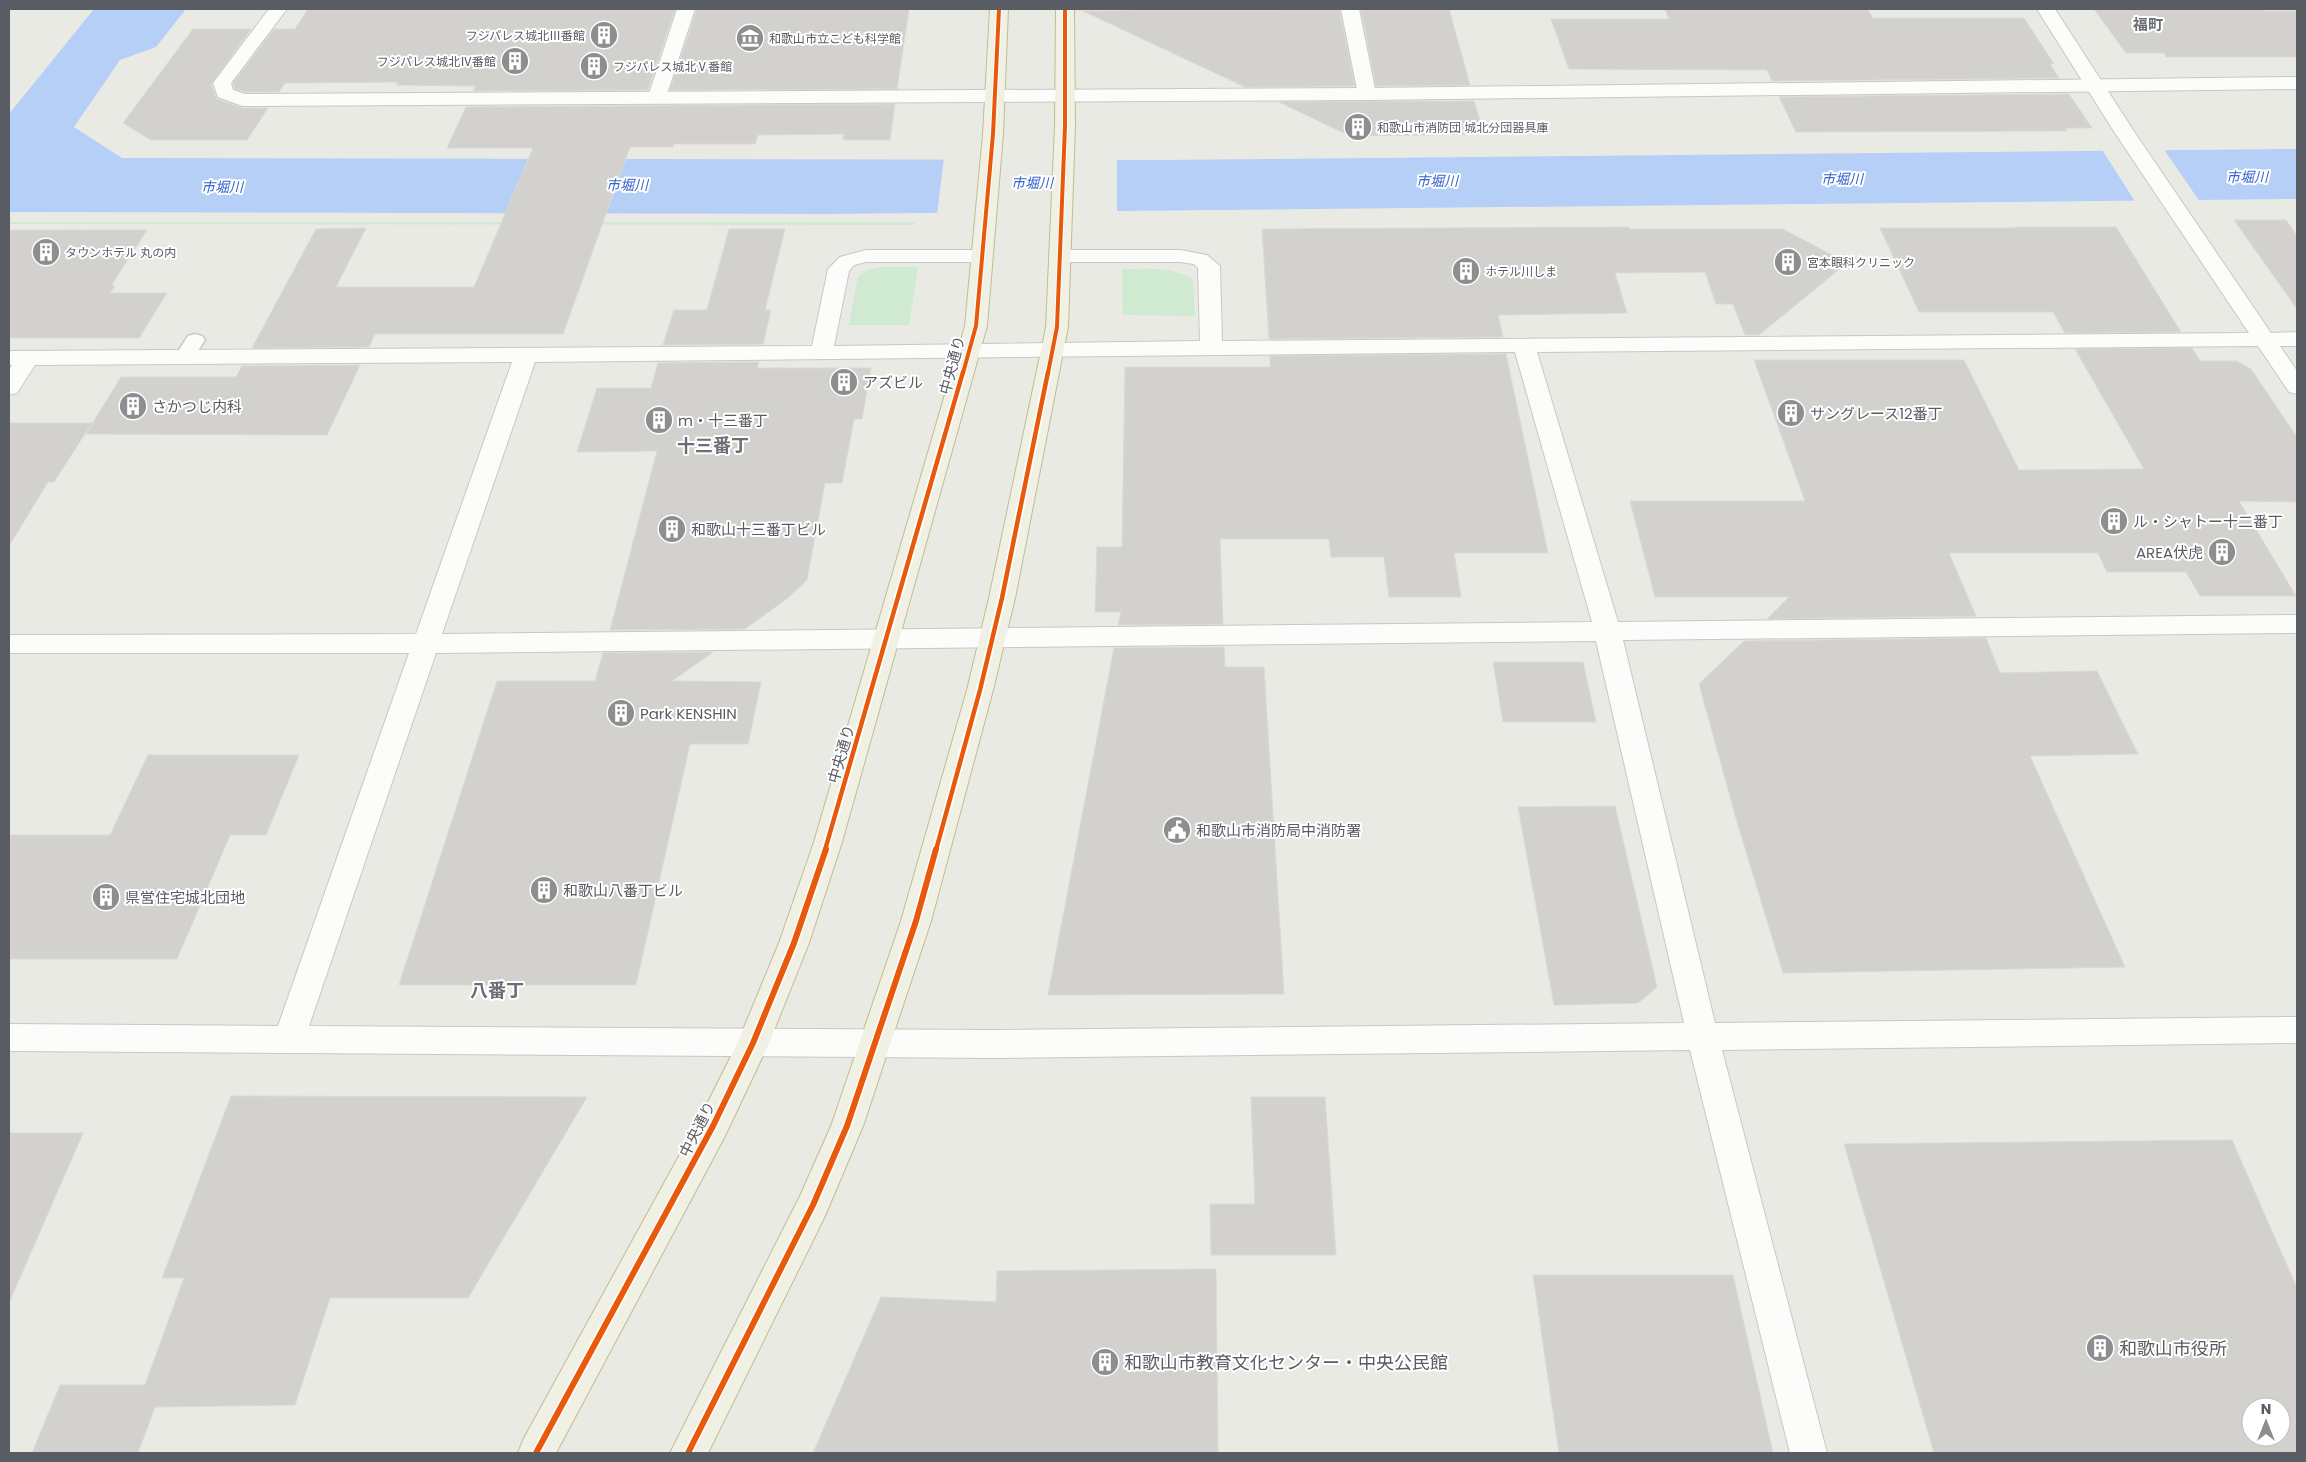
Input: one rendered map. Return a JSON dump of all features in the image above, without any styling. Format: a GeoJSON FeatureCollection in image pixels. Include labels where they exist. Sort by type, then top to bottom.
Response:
{"type":"FeatureCollection","features":[{"type":"Feature","properties":{"kind":"highway","name":"中央通り"},"geometry":{"type":"LineString","coordinates":[[536,1453],[713,1126],[753,1043],[794,943],[825,852],[976,326],[993,127],[999,9]]}},
{"type":"Feature","properties":{"kind":"highway"},"geometry":{"type":"LineString","coordinates":[[688,1453],[813,1205],[847,1126],[916,921],[993,639],[1057,327],[1065,96],[1065,9]]}},
{"type":"Feature","properties":{"kind":"street"},"geometry":{"type":"LineString","coordinates":[[278,9],[222,83],[224,93],[242,100],[995,97],[2297,83]]}},
{"type":"Feature","properties":{"kind":"street"},"geometry":{"type":"LineString","coordinates":[[657,97],[686,9]]}},
{"type":"Feature","properties":{"kind":"street"},"geometry":{"type":"LineString","coordinates":[[1350,9],[1366,94]]}},
{"type":"Feature","properties":{"kind":"street"},"geometry":{"type":"LineString","coordinates":[[2046,9],[2123,130],[2297,387]]}},
{"type":"Feature","properties":{"kind":"street"},"geometry":{"type":"LineString","coordinates":[[822,352],[839,269],[847,261],[866,256],[983,243]]}},
{"type":"Feature","properties":{"kind":"street"},"geometry":{"type":"LineString","coordinates":[[1060,243],[1200,259],[1209,266],[1211,348]]}},
{"type":"Feature","properties":{"kind":"street"},"geometry":{"type":"LineString","coordinates":[[9,388],[19,358],[190,348],[526,354],[968,352],[1524,344],[2297,339]]}},
{"type":"Feature","properties":{"kind":"street"},"geometry":{"type":"LineString","coordinates":[[1524,344],[1599,596],[1703,1038],[1809,1453]]}},
{"type":"Feature","properties":{"kind":"street"},"geometry":{"type":"LineString","coordinates":[[288,1040],[427,644],[526,354]]}},
{"type":"Feature","properties":{"kind":"street"},"geometry":{"type":"LineString","coordinates":[[9,644],[427,644],[2297,624]]}},
{"type":"Feature","properties":{"kind":"street"},"geometry":{"type":"LineString","coordinates":[[9,1038],[876,1044],[1703,1038],[2297,1030]]}},
{"type":"Feature","properties":{"kind":"green space"},"geometry":{"type":"Polygon","coordinates":[[[9,222],[915,222],[914,225],[9,224],[9,222]]]}},
{"type":"Feature","properties":{"kind":"green space"},"geometry":{"type":"Polygon","coordinates":[[[882,267],[918,267],[909,325],[849,325],[858,277],[868,270],[882,267]]]}},
{"type":"Feature","properties":{"kind":"green space"},"geometry":{"type":"Polygon","coordinates":[[[1122,269],[1167,270],[1193,279],[1195,316],[1123,315],[1122,269]]]}},
{"type":"Feature","properties":{"kind":"water","name":"市堀川"},"geometry":{"type":"Polygon","coordinates":[[[94,9],[186,9],[156,47],[120,60],[74,127],[122,158],[1159,160],[2297,149],[2297,199],[825,214],[9,212],[9,114],[94,9]]]}},
{"type":"Feature","properties":{"kind":"pier"},"geometry":{"type":"Polygon","coordinates":[[[2101,148],[2163,148],[2200,202],[2136,203],[2101,148]]]}},
{"type":"Feature","properties":{"kind":"pier"},"geometry":{"type":"Polygon","coordinates":[[[944,157],[1117,158],[1117,213],[937,215],[944,157]]]}},
{"type":"Feature","properties":{"kind":"building"},"geometry":{"type":"Polygon","coordinates":[[[308,9],[675,9],[648,90],[473,91],[476,86],[396,85],[398,82],[285,83],[279,92],[245,92],[235,89],[233,83],[274,29],[295,29],[308,9]]]}},
{"type":"Feature","properties":{"kind":"building"},"geometry":{"type":"Polygon","coordinates":[[[697,9],[909,9],[897,89],[670,90],[697,9]]]}},
{"type":"Feature","properties":{"kind":"building"},"geometry":{"type":"Polygon","coordinates":[[[1339,9],[1355,86],[1245,87],[1083,11],[1285,10],[1339,9]]]}},
{"type":"Feature","properties":{"kind":"building"},"geometry":{"type":"Polygon","coordinates":[[[1361,9],[1449,9],[1470,85],[1376,86],[1361,9]]]}},
{"type":"Feature","properties":{"kind":"building"},"geometry":{"type":"Polygon","coordinates":[[[1665,9],[1867,9],[1873,18],[2024,18],[2054,64],[2050,64],[2059,78],[1772,81],[1767,70],[1569,69],[1551,19],[1669,19],[1665,9]]]}},
{"type":"Feature","properties":{"kind":"building"},"geometry":{"type":"Polygon","coordinates":[[[2094,9],[2261,9],[2263,11],[2297,11],[2297,57],[2166,57],[2164,53],[2126,53],[2094,9]]]}},
{"type":"Feature","properties":{"kind":"building"},"geometry":{"type":"Polygon","coordinates":[[[193,29],[251,29],[211,84],[217,99],[242,108],[268,108],[247,140],[151,140],[123,123],[193,29]]]}},
{"type":"Feature","properties":{"kind":"building"},"geometry":{"type":"Polygon","coordinates":[[[2069,94],[2092,128],[2065,128],[2067,131],[1796,132],[1779,97],[2069,94]]]}},
{"type":"Feature","properties":{"kind":"building"},"geometry":{"type":"Polygon","coordinates":[[[1474,101],[1484,134],[1350,136],[1279,102],[1474,101]]]}},
{"type":"Feature","properties":{"kind":"building"},"geometry":{"type":"Polygon","coordinates":[[[895,104],[890,140],[843,140],[844,134],[758,135],[755,144],[674,144],[673,147],[630,147],[563,334],[375,334],[369,347],[252,348],[316,229],[366,228],[336,287],[474,287],[533,148],[447,148],[466,107],[895,104]]]}},
{"type":"Feature","properties":{"kind":"building"},"geometry":{"type":"Polygon","coordinates":[[[2234,220],[2286,220],[2297,236],[2297,309],[2234,220]]]}},
{"type":"Feature","properties":{"kind":"building"},"geometry":{"type":"Polygon","coordinates":[[[1629,227],[1630,229],[1783,229],[1847,263],[1759,335],[1745,335],[1733,304],[1716,304],[1705,272],[1615,273],[1627,313],[1498,315],[1503,337],[1269,339],[1262,229],[1629,227]]]}},
{"type":"Feature","properties":{"kind":"building"},"geometry":{"type":"Polygon","coordinates":[[[2116,227],[2181,332],[2065,333],[2053,312],[1919,312],[1880,228],[2116,227]]]}},
{"type":"Feature","properties":{"kind":"building"},"geometry":{"type":"Polygon","coordinates":[[[729,229],[785,229],[765,310],[771,310],[763,344],[663,345],[674,310],[707,310],[729,229]]]}},
{"type":"Feature","properties":{"kind":"building"},"geometry":{"type":"Polygon","coordinates":[[[9,230],[147,230],[111,286],[115,286],[110,293],[167,293],[139,338],[9,338],[9,230]]]}},
{"type":"Feature","properties":{"kind":"building"},"geometry":{"type":"Polygon","coordinates":[[[2192,348],[2200,361],[2236,361],[2251,369],[2297,437],[2297,502],[2239,501],[2296,596],[2200,596],[2186,572],[2107,572],[2098,553],[1949,553],[1976,616],[1767,619],[1789,597],[1655,597],[1630,501],[1805,501],[1754,360],[1964,360],[2019,470],[2144,469],[2075,349],[2192,348]]]}},
{"type":"Feature","properties":{"kind":"building"},"geometry":{"type":"Polygon","coordinates":[[[1506,354],[1548,553],[1454,553],[1461,597],[1389,597],[1384,557],[1331,557],[1329,539],[1220,539],[1223,624],[1118,625],[1121,612],[1095,612],[1097,547],[1122,547],[1125,367],[1270,367],[1270,356],[1506,354]]]}},
{"type":"Feature","properties":{"kind":"building"},"geometry":{"type":"Polygon","coordinates":[[[759,362],[757,368],[871,368],[862,419],[854,419],[842,483],[825,483],[807,580],[788,598],[745,629],[610,630],[657,451],[577,452],[597,388],[651,388],[658,363],[759,362]]]}},
{"type":"Feature","properties":{"kind":"building"},"geometry":{"type":"Polygon","coordinates":[[[360,365],[327,435],[86,434],[121,377],[236,377],[242,366],[360,365]]]}},
{"type":"Feature","properties":{"kind":"building"},"geometry":{"type":"Polygon","coordinates":[[[9,423],[92,423],[54,482],[48,482],[9,546],[9,423]]]}},
{"type":"Feature","properties":{"kind":"building"},"geometry":{"type":"Polygon","coordinates":[[[1986,638],[2000,673],[2097,671],[2138,754],[2030,756],[2125,967],[1783,973],[1737,822],[1699,684],[1744,641],[1986,638]]]}},
{"type":"Feature","properties":{"kind":"building","name":"和歌山市消防局中消防署"},"geometry":{"type":"Polygon","coordinates":[[[1224,647],[1225,667],[1264,667],[1284,994],[1048,995],[1114,648],[1224,647]]]}},
{"type":"Feature","properties":{"kind":"building"},"geometry":{"type":"Polygon","coordinates":[[[713,652],[672,681],[761,682],[748,744],[690,744],[636,985],[399,985],[497,681],[595,681],[603,653],[713,652]]]}},
{"type":"Feature","properties":{"kind":"building"},"geometry":{"type":"Polygon","coordinates":[[[1493,662],[1583,662],[1596,722],[1503,722],[1493,662]]]}},
{"type":"Feature","properties":{"kind":"building","name":"県営住宅城北団地"},"geometry":{"type":"Polygon","coordinates":[[[148,755],[299,755],[266,835],[230,835],[177,959],[9,959],[9,835],[110,835],[148,755]]]}},
{"type":"Feature","properties":{"kind":"building"},"geometry":{"type":"Polygon","coordinates":[[[1615,806],[1657,987],[1638,1003],[1554,1005],[1518,807],[1615,806]]]}},
{"type":"Feature","properties":{"kind":"building"},"geometry":{"type":"Polygon","coordinates":[[[231,1096],[587,1097],[468,1298],[330,1298],[295,1405],[155,1407],[138,1453],[32,1453],[60,1385],[145,1385],[184,1278],[162,1278],[231,1096]]]}},
{"type":"Feature","properties":{"kind":"building"},"geometry":{"type":"Polygon","coordinates":[[[1251,1097],[1325,1097],[1336,1255],[1211,1255],[1210,1204],[1255,1204],[1251,1097]]]}},
{"type":"Feature","properties":{"kind":"building"},"geometry":{"type":"Polygon","coordinates":[[[9,1133],[83,1133],[9,1303],[9,1133]]]}},
{"type":"Feature","properties":{"kind":"building","name":"和歌山市役所"},"geometry":{"type":"Polygon","coordinates":[[[2232,1140],[2297,1288],[2297,1453],[1934,1453],[1844,1144],[2232,1140]]]}},
{"type":"Feature","properties":{"kind":"building","name":"和歌山市教育文化センター・中央公民館"},"geometry":{"type":"Polygon","coordinates":[[[1216,1269],[1218,1453],[813,1453],[881,1297],[996,1302],[997,1271],[1216,1269]]]}},
{"type":"Feature","properties":{"kind":"building"},"geometry":{"type":"Polygon","coordinates":[[[1533,1275],[1733,1275],[1773,1453],[1559,1453],[1533,1275]]]}},
{"type":"Feature","properties":{"kind":"cycle path"},"geometry":{"type":"LineString","coordinates":[[536,1453],[713,1126],[753,1043],[794,943],[828,842],[976,326],[993,134],[999,9]]}},
{"type":"Feature","properties":{"kind":"cycle path"},"geometry":{"type":"LineString","coordinates":[[688,1453],[813,1205],[847,1126],[916,921],[980,690],[1002,598],[1057,327],[1065,126],[1065,9]]}},
{"type":"Feature","properties":{"kind":"place","name":"フジパレス城北Ⅲ番館"},"geometry":{"type":"Point","coordinates":[604,35]}},
{"type":"Feature","properties":{"kind":"place","name":"和歌山市立こども科学館"},"geometry":{"type":"Point","coordinates":[750,38]}},
{"type":"Feature","properties":{"kind":"place","name":"フジパレス城北Ⅳ番館"},"geometry":{"type":"Point","coordinates":[515,61]}},
{"type":"Feature","properties":{"kind":"place","name":"フジパレス城北Ⅴ番館"},"geometry":{"type":"Point","coordinates":[594,66]}},
{"type":"Feature","properties":{"kind":"place","name":"和歌山市消防団 城北分団器具庫"},"geometry":{"type":"Point","coordinates":[1358,127]}},
{"type":"Feature","properties":{"kind":"place","name":"タウンホテル 丸の内"},"geometry":{"type":"Point","coordinates":[46,252]}},
{"type":"Feature","properties":{"kind":"place","name":"宮本眼科クリニック"},"geometry":{"type":"Point","coordinates":[1788,262]}},
{"type":"Feature","properties":{"kind":"place","name":"ホテル川しま"},"geometry":{"type":"Point","coordinates":[1466,271]}},
{"type":"Feature","properties":{"kind":"place","name":"アズビル"},"geometry":{"type":"Point","coordinates":[844,382]}},
{"type":"Feature","properties":{"kind":"place","name":"さかつじ内科"},"geometry":{"type":"Point","coordinates":[133,406]}},
{"type":"Feature","properties":{"kind":"place","name":"サングレース12番丁"},"geometry":{"type":"Point","coordinates":[1791,413]}},
{"type":"Feature","properties":{"kind":"place","name":"ｍ・十三番丁"},"geometry":{"type":"Point","coordinates":[659,420]}},
{"type":"Feature","properties":{"kind":"place","name":"ル・シャトー十二番丁"},"geometry":{"type":"Point","coordinates":[2114,521]}},
{"type":"Feature","properties":{"kind":"place","name":"和歌山十三番丁ビル"},"geometry":{"type":"Point","coordinates":[672,529]}},
{"type":"Feature","properties":{"kind":"place","name":"AREA伏虎"},"geometry":{"type":"Point","coordinates":[2222,552]}},
{"type":"Feature","properties":{"kind":"place","name":"Park KENSHIN"},"geometry":{"type":"Point","coordinates":[621,713]}},
{"type":"Feature","properties":{"kind":"place","name":"和歌山市消防局中消防署"},"geometry":{"type":"Point","coordinates":[1177,830]}},
{"type":"Feature","properties":{"kind":"place","name":"和歌山八番丁ビル"},"geometry":{"type":"Point","coordinates":[544,890]}},
{"type":"Feature","properties":{"kind":"place","name":"県営住宅城北団地"},"geometry":{"type":"Point","coordinates":[106,897]}},
{"type":"Feature","properties":{"kind":"place","name":"和歌山市役所"},"geometry":{"type":"Point","coordinates":[2100,1348]}},
{"type":"Feature","properties":{"kind":"place","name":"和歌山市教育文化センター・中央公民館"},"geometry":{"type":"Point","coordinates":[1105,1362]}},
{"type":"Feature","properties":{"kind":"district","name":"福町"},"geometry":{"type":"Point","coordinates":[2148,24]}},
{"type":"Feature","properties":{"kind":"district","name":"十三番丁"},"geometry":{"type":"Point","coordinates":[713,445]}},
{"type":"Feature","properties":{"kind":"district","name":"八番丁"},"geometry":{"type":"Point","coordinates":[497,990]}}]}
